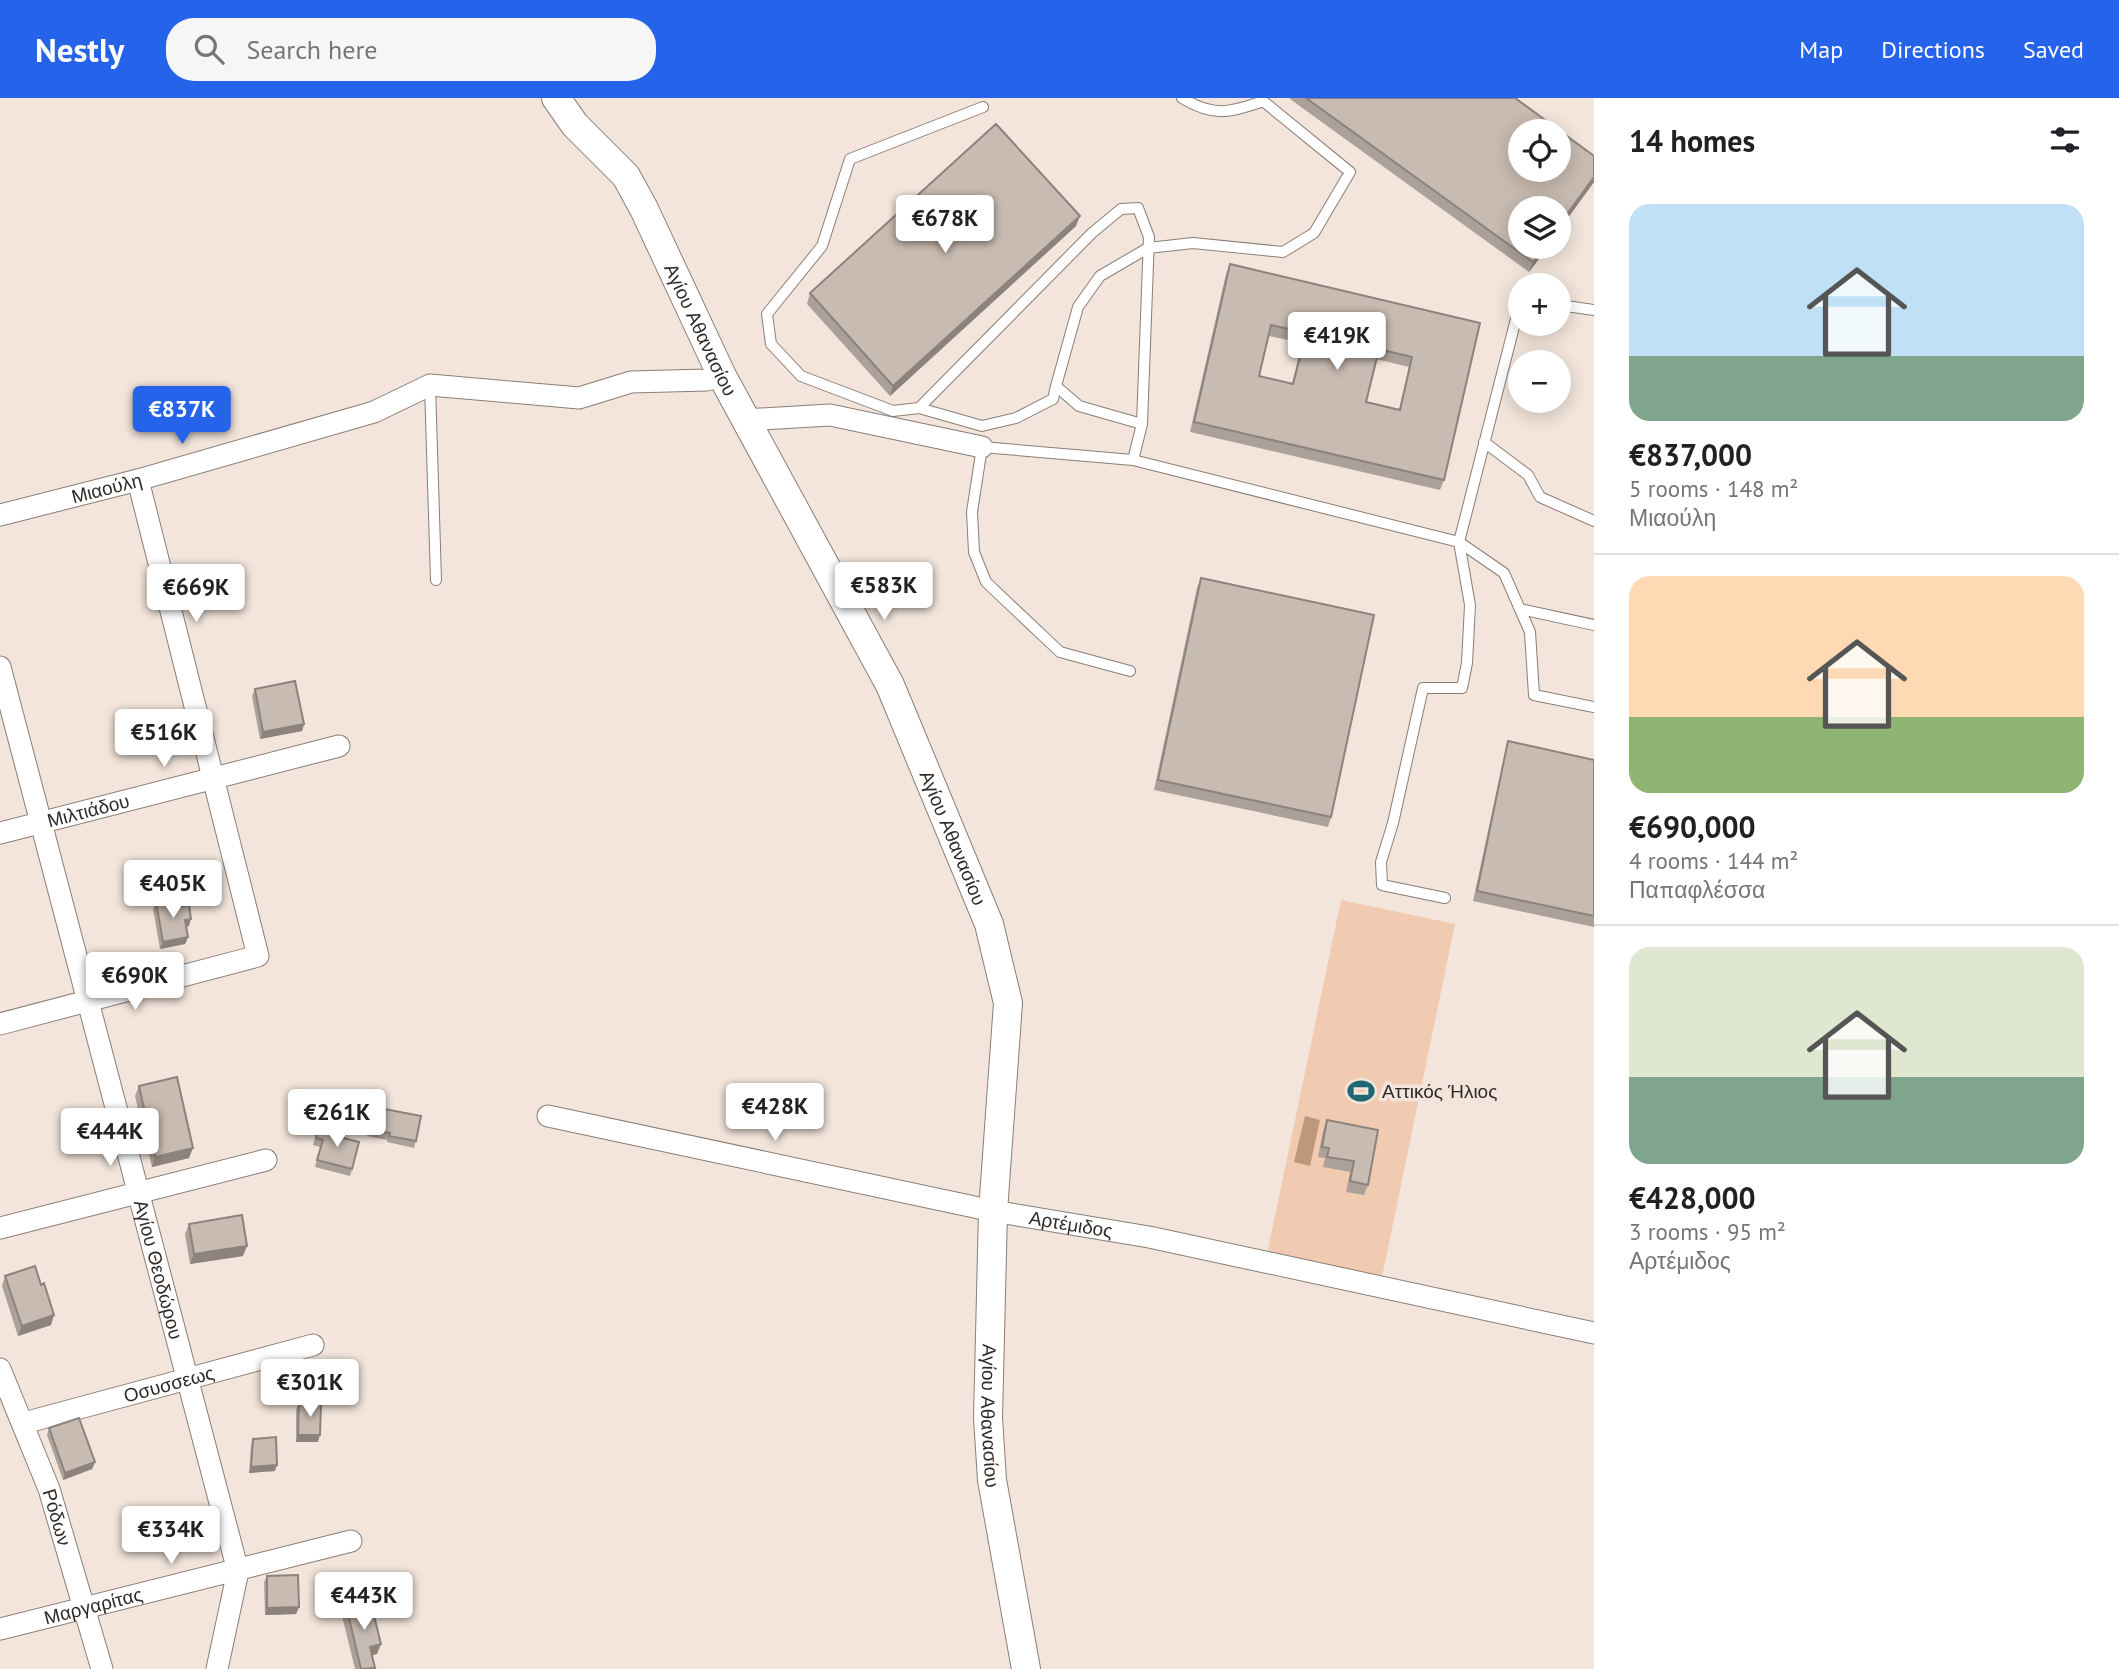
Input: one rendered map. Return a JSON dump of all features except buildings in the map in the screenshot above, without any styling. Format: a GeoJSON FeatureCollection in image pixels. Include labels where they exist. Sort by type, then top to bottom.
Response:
{"type":"FeatureCollection","features":[{"type":"Feature","properties":{"kind":"street","name":"Αγίου Αθανασίου"},"geometry":{"type":"LineString","coordinates":[[556,98],[575,125],[626,176],[722,376],[890,685],[989,923],[1008,1003],[993,1211],[988,1418],[992,1480],[1026,1669]]}},
{"type":"Feature","properties":{"kind":"street"},"geometry":{"type":"LineString","coordinates":[[429,385],[579,398],[631,382],[707,380],[722,376]]}},
{"type":"Feature","properties":{"kind":"street","name":"Μιαούλη"},"geometry":{"type":"LineString","coordinates":[[0,515],[138,480],[374,412],[429,385]]}},
{"type":"Feature","properties":{"kind":"street"},"geometry":{"type":"LineString","coordinates":[[745,420],[830,415],[982,447]]}},
{"type":"Feature","properties":{"kind":"street"},"geometry":{"type":"LineString","coordinates":[[0,1024],[258,957],[138,480]]}},
{"type":"Feature","properties":{"kind":"street","name":"Αγίου Θεοδώρου"},"geometry":{"type":"LineString","coordinates":[[0,667],[239,1571],[217,1669]]}},
{"type":"Feature","properties":{"kind":"street","name":"Μιλτιάδου"},"geometry":{"type":"LineString","coordinates":[[0,833],[339,746]]}},
{"type":"Feature","properties":{"kind":"street","name":"Αρτέμιδος"},"geometry":{"type":"LineString","coordinates":[[548,1116],[993,1211],[1149,1237],[1594,1333]]}},
{"type":"Feature","properties":{"kind":"street"},"geometry":{"type":"LineString","coordinates":[[0,1228],[266,1160]]}},
{"type":"Feature","properties":{"kind":"street","name":"Οσυσσεως"},"geometry":{"type":"LineString","coordinates":[[24,1423],[313,1345]]}},
{"type":"Feature","properties":{"kind":"street","name":"Ρόδων"},"geometry":{"type":"LineString","coordinates":[[0,1369],[49,1489],[102,1669]]}},
{"type":"Feature","properties":{"kind":"street","name":"Μαργαρίτας"},"geometry":{"type":"LineString","coordinates":[[0,1629],[351,1541]]}},
{"type":"Feature","properties":{"kind":"lane"},"geometry":{"type":"LineString","coordinates":[[983,107],[850,159],[822,246],[767,314],[771,344],[802,376],[893,411],[919,408],[982,426],[1016,418],[1053,399],[1078,307],[1100,276],[1148,248],[1193,243],[1283,251],[1314,233],[1350,172],[1263,101],[1230,113],[1199,109],[1182,98]]}},
{"type":"Feature","properties":{"kind":"lane"},"geometry":{"type":"LineString","coordinates":[[919,408],[1093,233],[1121,209],[1138,208],[1149,237],[1142,424],[1133,460]]}},
{"type":"Feature","properties":{"kind":"lane"},"geometry":{"type":"LineString","coordinates":[[1571,307],[1594,310]]}},
{"type":"Feature","properties":{"kind":"lane"},"geometry":{"type":"LineString","coordinates":[[1445,898],[1382,885],[1381,862],[1393,823],[1423,688],[1462,688],[1467,663],[1470,605],[1459,542],[1512,336]]}},
{"type":"Feature","properties":{"kind":"lane"},"geometry":{"type":"LineString","coordinates":[[429,385],[436,580]]}},
{"type":"Feature","properties":{"kind":"lane"},"geometry":{"type":"LineString","coordinates":[[1056,386],[1079,406],[1142,424]]}},
{"type":"Feature","properties":{"kind":"lane"},"geometry":{"type":"LineString","coordinates":[[1484,442],[1528,475],[1540,497],[1594,520]]}},
{"type":"Feature","properties":{"kind":"lane"},"geometry":{"type":"LineString","coordinates":[[1130,671],[1060,652],[986,582],[974,552],[972,512],[982,447],[1133,460],[1459,542],[1504,573],[1530,632],[1534,695],[1594,707]]}},
{"type":"Feature","properties":{"kind":"lane"},"geometry":{"type":"LineString","coordinates":[[1520,609],[1594,625]]}},
{"type":"Feature","properties":{"kind":"shaded area","name":"Αττικός Ήλιος"},"geometry":{"type":"Polygon","coordinates":[[[1341,900],[1455,924],[1381,1282],[1266,1259],[1341,900]]]}},
{"type":"Feature","properties":{"kind":"shaded area"},"geometry":{"type":"Polygon","coordinates":[[[1305,1116],[1320,1120],[1310,1166],[1294,1162],[1305,1116]]]}},
{"type":"Feature","properties":{"kind":"place","name":"Αττικός Ήλιος"},"geometry":{"type":"Point","coordinates":[1361,1091]}}]}
